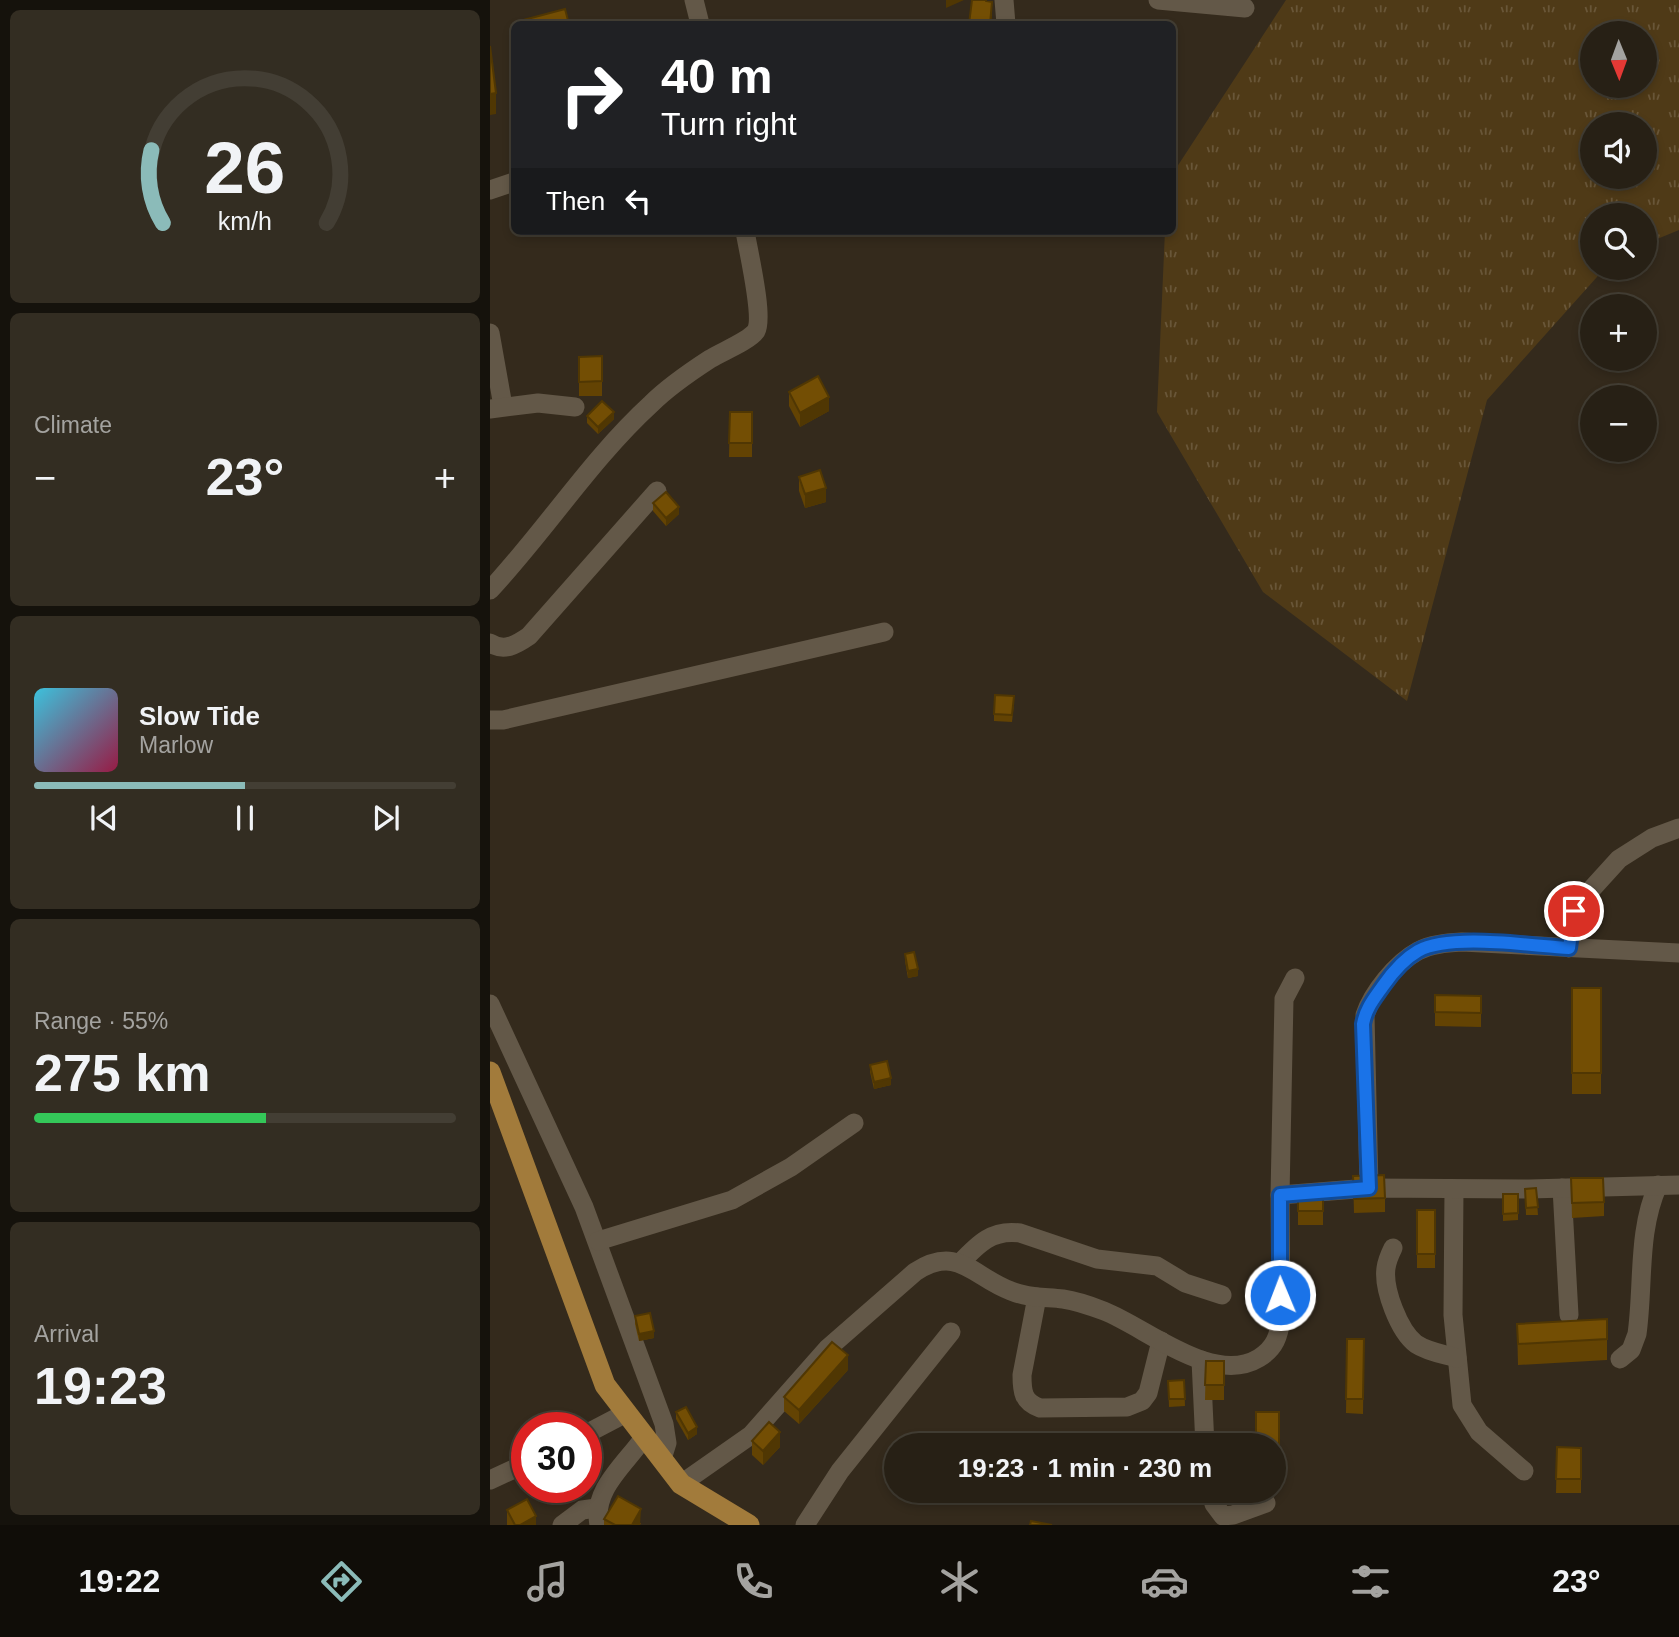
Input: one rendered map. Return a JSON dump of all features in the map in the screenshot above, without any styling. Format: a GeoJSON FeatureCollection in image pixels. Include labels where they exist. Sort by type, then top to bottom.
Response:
{"type":"FeatureCollection","features":[{"type":"Feature","properties":{"kind":"main road"},"geometry":{"type":"LineString","coordinates":[[490,1072],[605,1385],[681,1484],[749,1525]]}},
{"type":"Feature","properties":{"kind":"street"},"geometry":{"type":"LineString","coordinates":[[694,0],[700,21]]}},
{"type":"Feature","properties":{"kind":"street"},"geometry":{"type":"LineString","coordinates":[[1004,0],[1006,21]]}},
{"type":"Feature","properties":{"kind":"street"},"geometry":{"type":"LineString","coordinates":[[1158,0],[1245,8]]}},
{"type":"Feature","properties":{"kind":"street"},"geometry":{"type":"LineString","coordinates":[[490,190],[511,183]]}},
{"type":"Feature","properties":{"kind":"street"},"geometry":{"type":"LineString","coordinates":[[490,590],[634,420],[680,380],[757,330],[759,312],[746,235]]}},
{"type":"Feature","properties":{"kind":"street"},"geometry":{"type":"LineString","coordinates":[[490,333],[497,408],[538,402],[575,407]]}},
{"type":"Feature","properties":{"kind":"street"},"geometry":{"type":"LineString","coordinates":[[490,643],[499,648],[511,647],[529,636],[657,491]]}},
{"type":"Feature","properties":{"kind":"street"},"geometry":{"type":"LineString","coordinates":[[490,720],[516,717],[884,632]]}},
{"type":"Feature","properties":{"kind":"street"},"geometry":{"type":"LineString","coordinates":[[1569,948],[1574,911],[1611,867],[1652,838],[1679,828]]}},
{"type":"Feature","properties":{"kind":"street"},"geometry":{"type":"LineString","coordinates":[[1369,1188],[1363,1024],[1367,1007],[1387,980],[1418,951],[1439,944],[1462,942],[1679,953]]}},
{"type":"Feature","properties":{"kind":"street"},"geometry":{"type":"LineString","coordinates":[[681,1484],[751,1435],[827,1349],[915,1272],[940,1261],[971,1267],[1008,1290],[1065,1300],[1104,1311],[1201,1360],[1220,1366],[1248,1364],[1272,1348],[1279,1335],[1281,1318],[1280,1195],[1284,999],[1295,978]]}},
{"type":"Feature","properties":{"kind":"street"},"geometry":{"type":"LineString","coordinates":[[490,1004],[598,1241],[664,1424],[667,1443],[662,1459]]}},
{"type":"Feature","properties":{"kind":"street"},"geometry":{"type":"LineString","coordinates":[[598,1241],[732,1200],[791,1167],[854,1124]]}},
{"type":"Feature","properties":{"kind":"street"},"geometry":{"type":"LineString","coordinates":[[1620,1359],[1631,1350],[1637,1334],[1645,1227],[1648,1207],[1658,1185]]}},
{"type":"Feature","properties":{"kind":"street"},"geometry":{"type":"LineString","coordinates":[[1280,1195],[1369,1188],[1679,1185]]}},
{"type":"Feature","properties":{"kind":"street"},"geometry":{"type":"LineString","coordinates":[[1562,1188],[1569,1315]]}},
{"type":"Feature","properties":{"kind":"street"},"geometry":{"type":"LineString","coordinates":[[1454,1189],[1453,1315],[1462,1405],[1479,1432],[1524,1471]]}},
{"type":"Feature","properties":{"kind":"street"},"geometry":{"type":"LineString","coordinates":[[960,1263],[982,1240],[1008,1232],[1020,1233],[1097,1259],[1157,1266],[1185,1283],[1222,1295]]}},
{"type":"Feature","properties":{"kind":"street"},"geometry":{"type":"LineString","coordinates":[[1393,1248],[1386,1266],[1386,1279],[1402,1329],[1410,1339],[1427,1350],[1457,1358]]}},
{"type":"Feature","properties":{"kind":"street"},"geometry":{"type":"LineString","coordinates":[[1037,1297],[1022,1375],[1024,1396],[1029,1404],[1040,1408],[1127,1407],[1142,1401],[1148,1393],[1161,1341]]}},
{"type":"Feature","properties":{"kind":"street"},"geometry":{"type":"LineString","coordinates":[[805,1525],[840,1471],[951,1332]]}},
{"type":"Feature","properties":{"kind":"street"},"geometry":{"type":"LineString","coordinates":[[1201,1360],[1203,1433]]}},
{"type":"Feature","properties":{"kind":"street"},"geometry":{"type":"LineString","coordinates":[[602,1426],[626,1413]]}},
{"type":"Feature","properties":{"kind":"street"},"geometry":{"type":"LineString","coordinates":[[562,1525],[582,1510],[598,1516],[599,1500],[611,1479],[645,1436]]}},
{"type":"Feature","properties":{"kind":"street"},"geometry":{"type":"LineString","coordinates":[[490,1480],[511,1470]]}},
{"type":"Feature","properties":{"kind":"street"},"geometry":{"type":"LineString","coordinates":[[1213,1503],[1223,1516],[1266,1503]]}},
{"type":"Feature","properties":{"kind":"green space"},"geometry":{"type":"Polygon","coordinates":[[[1286,0],[1679,0],[1679,230],[1657,239],[1657,203],[1580,203],[1580,280],[1594,280],[1487,400],[1407,701],[1263,592],[1157,412],[1165,235],[1176,235],[1176,168],[1286,0]]]}},
{"type":"Feature","properties":{"kind":"building"},"geometry":{"type":"Polygon","coordinates":[[[972,0],[992,2],[990,21],[969,21],[972,0]]]}},
{"type":"Feature","properties":{"kind":"building"},"geometry":{"type":"Polygon","coordinates":[[[565,9],[568,21],[520,21],[565,9]]]}},
{"type":"Feature","properties":{"kind":"building"},"geometry":{"type":"Polygon","coordinates":[[[490,46],[496,93],[490,94],[490,46]]]}},
{"type":"Feature","properties":{"kind":"building"},"geometry":{"type":"Polygon","coordinates":[[[602,356],[602,381],[579,382],[579,357],[602,356]]]}},
{"type":"Feature","properties":{"kind":"building"},"geometry":{"type":"Polygon","coordinates":[[[818,376],[829,397],[800,413],[789,392],[818,376]]]}},
{"type":"Feature","properties":{"kind":"building"},"geometry":{"type":"Polygon","coordinates":[[[602,401],[614,412],[598,427],[587,416],[602,401]]]}},
{"type":"Feature","properties":{"kind":"building"},"geometry":{"type":"Polygon","coordinates":[[[730,412],[752,412],[752,443],[729,443],[730,412]]]}},
{"type":"Feature","properties":{"kind":"building"},"geometry":{"type":"Polygon","coordinates":[[[820,470],[826,488],[805,494],[799,477],[820,470]]]}},
{"type":"Feature","properties":{"kind":"building"},"geometry":{"type":"Polygon","coordinates":[[[666,492],[679,507],[666,518],[653,503],[666,492]]]}},
{"type":"Feature","properties":{"kind":"building"},"geometry":{"type":"Polygon","coordinates":[[[995,695],[1014,696],[1012,715],[994,714],[995,695]]]}},
{"type":"Feature","properties":{"kind":"building"},"geometry":{"type":"Polygon","coordinates":[[[914,952],[918,969],[908,971],[905,954],[914,952]]]}},
{"type":"Feature","properties":{"kind":"building"},"geometry":{"type":"Polygon","coordinates":[[[1572,988],[1601,988],[1601,1073],[1572,1073],[1572,988]]]}},
{"type":"Feature","properties":{"kind":"building"},"geometry":{"type":"Polygon","coordinates":[[[1435,995],[1481,996],[1481,1013],[1435,1012],[1435,995]]]}},
{"type":"Feature","properties":{"kind":"building"},"geometry":{"type":"Polygon","coordinates":[[[887,1061],[891,1078],[874,1082],[870,1065],[887,1061]]]}},
{"type":"Feature","properties":{"kind":"building"},"geometry":{"type":"Polygon","coordinates":[[[1384,1175],[1385,1198],[1354,1199],[1353,1176],[1384,1175]]]}},
{"type":"Feature","properties":{"kind":"building"},"geometry":{"type":"Polygon","coordinates":[[[1571,1178],[1603,1178],[1604,1202],[1572,1203],[1571,1178]]]}},
{"type":"Feature","properties":{"kind":"building"},"geometry":{"type":"Polygon","coordinates":[[[1536,1188],[1538,1207],[1526,1208],[1525,1189],[1536,1188]]]}},
{"type":"Feature","properties":{"kind":"building"},"geometry":{"type":"Polygon","coordinates":[[[1298,1189],[1323,1190],[1323,1211],[1298,1211],[1298,1189]]]}},
{"type":"Feature","properties":{"kind":"building"},"geometry":{"type":"Polygon","coordinates":[[[1503,1194],[1518,1194],[1518,1213],[1503,1214],[1503,1194]]]}},
{"type":"Feature","properties":{"kind":"building"},"geometry":{"type":"Polygon","coordinates":[[[1417,1210],[1435,1210],[1435,1254],[1417,1254],[1417,1210]]]}},
{"type":"Feature","properties":{"kind":"building"},"geometry":{"type":"Polygon","coordinates":[[[650,1313],[654,1331],[639,1334],[635,1316],[650,1313]]]}},
{"type":"Feature","properties":{"kind":"building"},"geometry":{"type":"Polygon","coordinates":[[[1607,1319],[1607,1339],[1518,1344],[1517,1324],[1607,1319]]]}},
{"type":"Feature","properties":{"kind":"building"},"geometry":{"type":"Polygon","coordinates":[[[1347,1339],[1364,1339],[1363,1399],[1346,1399],[1347,1339]]]}},
{"type":"Feature","properties":{"kind":"building"},"geometry":{"type":"Polygon","coordinates":[[[832,1342],[848,1355],[799,1410],[784,1397],[832,1342]]]}},
{"type":"Feature","properties":{"kind":"building"},"geometry":{"type":"Polygon","coordinates":[[[1206,1361],[1224,1361],[1224,1385],[1205,1385],[1206,1361]]]}},
{"type":"Feature","properties":{"kind":"building"},"geometry":{"type":"Polygon","coordinates":[[[1184,1380],[1185,1399],[1169,1399],[1168,1381],[1184,1380]]]}},
{"type":"Feature","properties":{"kind":"building"},"geometry":{"type":"Polygon","coordinates":[[[686,1407],[697,1427],[688,1433],[676,1412],[686,1407]]]}},
{"type":"Feature","properties":{"kind":"building"},"geometry":{"type":"Polygon","coordinates":[[[1256,1412],[1279,1412],[1279,1433],[1256,1433],[1256,1412]]]}},
{"type":"Feature","properties":{"kind":"building"},"geometry":{"type":"Polygon","coordinates":[[[769,1422],[780,1432],[763,1451],[752,1441],[769,1422]]]}},
{"type":"Feature","properties":{"kind":"building"},"geometry":{"type":"Polygon","coordinates":[[[1557,1447],[1581,1448],[1581,1479],[1556,1479],[1557,1447]]]}},
{"type":"Feature","properties":{"kind":"building"},"geometry":{"type":"Polygon","coordinates":[[[618,1496],[641,1509],[632,1525],[615,1525],[604,1519],[618,1496]]]}},
{"type":"Feature","properties":{"kind":"building"},"geometry":{"type":"Polygon","coordinates":[[[520,1503],[529,1503],[536,1516],[515,1525],[507,1510],[520,1503]]]}},
{"type":"Feature","properties":{"kind":"building"},"geometry":{"type":"Polygon","coordinates":[[[1031,1521],[1052,1525],[1030,1525],[1031,1521]]]}},
{"type":"Feature","properties":{"kind":"route"},"geometry":{"type":"LineString","coordinates":[[1280,1295],[1280,1195],[1369,1188],[1363,1024],[1367,1007],[1387,980],[1418,951],[1439,944],[1462,942],[1569,948],[1574,911]]}}]}
